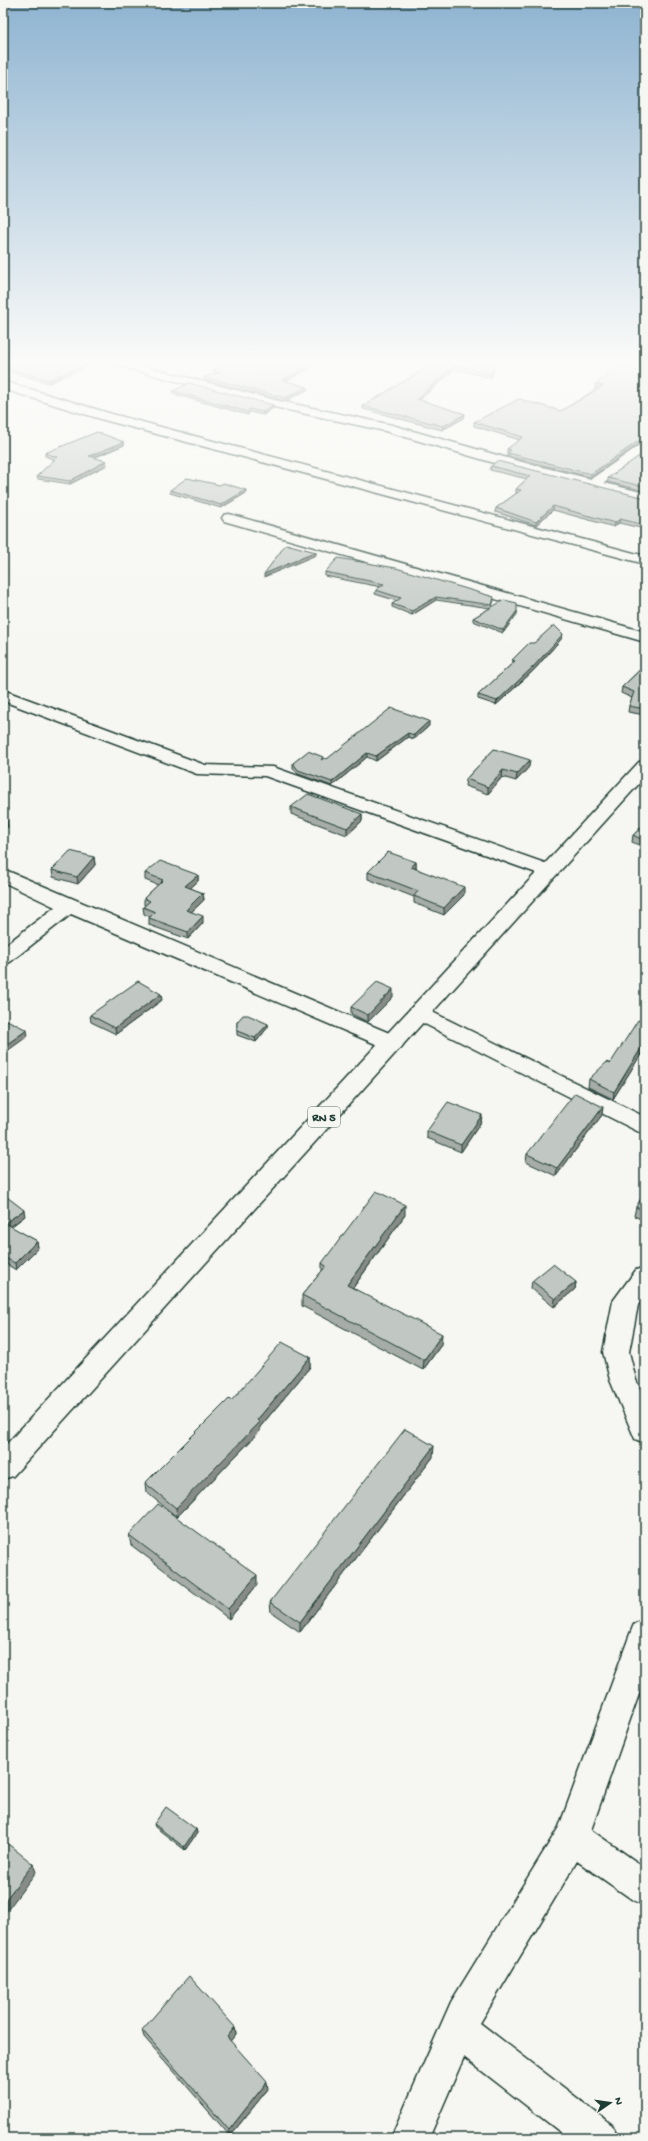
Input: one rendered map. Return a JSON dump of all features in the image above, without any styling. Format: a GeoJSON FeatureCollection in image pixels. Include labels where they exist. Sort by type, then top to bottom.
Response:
{"type":"FeatureCollection","features":[{"type":"Feature","properties":{"kind":"street"},"geometry":{"type":"LineString","coordinates":[[269,460],[645,560]]}},
{"type":"Feature","properties":{"kind":"street"},"geometry":{"type":"LineString","coordinates":[[499,460],[645,497]]}},
{"type":"Feature","properties":{"kind":"street"},"geometry":{"type":"LineString","coordinates":[[593,484],[628,460]]}},
{"type":"Feature","properties":{"kind":"street"},"geometry":{"type":"LineString","coordinates":[[229,518],[645,637]]}},
{"type":"Feature","properties":{"kind":"street"},"geometry":{"type":"LineString","coordinates":[[3,695],[203,770],[267,770],[549,871]]}},
{"type":"Feature","properties":{"kind":"street","name":"RN 5"},"geometry":{"type":"LineString","coordinates":[[3,1467],[393,1043],[645,766]]}},
{"type":"Feature","properties":{"kind":"street"},"geometry":{"type":"LineString","coordinates":[[3,875],[69,906],[393,1043]]}},
{"type":"Feature","properties":{"kind":"street"},"geometry":{"type":"LineString","coordinates":[[3,957],[69,906]]}},
{"type":"Feature","properties":{"kind":"street"},"geometry":{"type":"LineString","coordinates":[[420,1013],[645,1128]]}},
{"type":"Feature","properties":{"kind":"street"},"geometry":{"type":"LineString","coordinates":[[645,1277],[626,1301],[620,1324],[616,1352],[623,1380],[645,1431]]}},
{"type":"Feature","properties":{"kind":"street"},"geometry":{"type":"LineString","coordinates":[[410,2138],[464,2015],[572,1837],[644,1644]]}},
{"type":"Feature","properties":{"kind":"street"},"geometry":{"type":"LineString","coordinates":[[572,1837],[645,1888]]}},
{"type":"Feature","properties":{"kind":"street"},"geometry":{"type":"LineString","coordinates":[[458,2029],[600,2138]]}},
{"type":"Feature","properties":{"kind":"building"},"geometry":{"type":"Polygon","coordinates":[[[54,460],[106,461],[70,481],[37,476],[54,460]]]}},
{"type":"Feature","properties":{"kind":"building"},"geometry":{"type":"Polygon","coordinates":[[[535,460],[611,460],[591,474],[535,460]]]}},
{"type":"Feature","properties":{"kind":"building"},"geometry":{"type":"Polygon","coordinates":[[[634,460],[645,460],[645,487],[608,478],[634,460]]]}},
{"type":"Feature","properties":{"kind":"building"},"geometry":{"type":"Polygon","coordinates":[[[497,461],[645,498],[645,525],[620,519],[615,523],[553,506],[536,522],[496,508],[521,490],[516,489],[530,476],[491,466],[497,461]]]}},
{"type":"Feature","properties":{"kind":"building"},"geometry":{"type":"Polygon","coordinates":[[[187,478],[220,485],[223,483],[246,490],[221,505],[170,490],[187,478]]]}},
{"type":"Feature","properties":{"kind":"building"},"geometry":{"type":"Polygon","coordinates":[[[286,544],[316,552],[264,574],[286,544]]]}},
{"type":"Feature","properties":{"kind":"building"},"geometry":{"type":"Polygon","coordinates":[[[338,558],[396,568],[494,597],[492,605],[436,597],[412,611],[392,604],[401,598],[376,590],[384,584],[325,572],[338,558]]]}},
{"type":"Feature","properties":{"kind":"building"},"geometry":{"type":"Polygon","coordinates":[[[504,600],[517,603],[517,611],[503,630],[473,618],[504,600]]]}},
{"type":"Feature","properties":{"kind":"building"},"geometry":{"type":"Polygon","coordinates":[[[554,625],[563,634],[534,666],[497,701],[478,695],[515,661],[512,660],[529,643],[534,643],[554,625]]]}},
{"type":"Feature","properties":{"kind":"building"},"geometry":{"type":"Polygon","coordinates":[[[645,665],[645,709],[629,706],[634,692],[622,687],[645,665]]]}},
{"type":"Feature","properties":{"kind":"building"},"geometry":{"type":"Polygon","coordinates":[[[391,708],[429,721],[414,735],[408,733],[376,756],[367,753],[332,782],[298,770],[293,763],[308,751],[323,757],[321,760],[324,758],[327,759],[391,708]]]}},
{"type":"Feature","properties":{"kind":"building"},"geometry":{"type":"Polygon","coordinates":[[[494,749],[530,760],[517,774],[503,770],[488,787],[466,779],[494,749]]]}},
{"type":"Feature","properties":{"kind":"building"},"geometry":{"type":"Polygon","coordinates":[[[308,794],[362,814],[347,828],[291,807],[308,794]]]}},
{"type":"Feature","properties":{"kind":"building"},"geometry":{"type":"Polygon","coordinates":[[[645,824],[645,841],[633,835],[645,824]]]}},
{"type":"Feature","properties":{"kind":"building"},"geometry":{"type":"Polygon","coordinates":[[[70,851],[94,857],[77,877],[52,870],[70,851]]]}},
{"type":"Feature","properties":{"kind":"building"},"geometry":{"type":"Polygon","coordinates":[[[388,852],[416,862],[411,867],[464,887],[444,908],[414,896],[418,891],[368,872],[388,852]]]}},
{"type":"Feature","properties":{"kind":"building"},"geometry":{"type":"Polygon","coordinates":[[[160,861],[198,875],[185,886],[203,893],[186,910],[203,916],[188,932],[149,918],[155,912],[143,907],[150,901],[144,898],[163,880],[145,873],[160,861]]]}},
{"type":"Feature","properties":{"kind":"building"},"geometry":{"type":"Polygon","coordinates":[[[138,981],[161,994],[115,1028],[90,1015],[138,981]]]}},
{"type":"Feature","properties":{"kind":"building"},"geometry":{"type":"Polygon","coordinates":[[[377,982],[393,989],[368,1015],[351,1007],[377,982]]]}},
{"type":"Feature","properties":{"kind":"building"},"geometry":{"type":"Polygon","coordinates":[[[243,1015],[248,1015],[268,1024],[255,1038],[237,1031],[237,1022],[243,1015]]]}},
{"type":"Feature","properties":{"kind":"building"},"geometry":{"type":"Polygon","coordinates":[[[3,1018],[27,1030],[3,1047],[3,1018]]]}},
{"type":"Feature","properties":{"kind":"building"},"geometry":{"type":"Polygon","coordinates":[[[638,1020],[645,1023],[645,1042],[614,1092],[589,1079],[607,1062],[610,1064],[638,1020]]]}},
{"type":"Feature","properties":{"kind":"building"},"geometry":{"type":"Polygon","coordinates":[[[575,1093],[603,1107],[557,1168],[527,1154],[575,1093]]]}},
{"type":"Feature","properties":{"kind":"building"},"geometry":{"type":"Polygon","coordinates":[[[448,1102],[482,1115],[461,1145],[427,1131],[448,1102]]]}},
{"type":"Feature","properties":{"kind":"building"},"geometry":{"type":"Polygon","coordinates":[[[376,1191],[405,1205],[347,1285],[442,1334],[424,1360],[302,1295],[326,1266],[322,1263],[376,1191]]]}},
{"type":"Feature","properties":{"kind":"building"},"geometry":{"type":"Polygon","coordinates":[[[645,1192],[645,1211],[636,1207],[645,1192]]]}},
{"type":"Feature","properties":{"kind":"building"},"geometry":{"type":"Polygon","coordinates":[[[3,1194],[24,1210],[5,1223],[37,1241],[15,1263],[3,1257],[3,1194]]]}},
{"type":"Feature","properties":{"kind":"building"},"geometry":{"type":"Polygon","coordinates":[[[553,1264],[576,1282],[555,1299],[532,1281],[553,1264]]]}},
{"type":"Feature","properties":{"kind":"building"},"geometry":{"type":"Polygon","coordinates":[[[282,1342],[310,1357],[257,1420],[260,1422],[176,1508],[145,1483],[229,1399],[231,1401],[282,1342]]]}},
{"type":"Feature","properties":{"kind":"building"},"geometry":{"type":"Polygon","coordinates":[[[405,1429],[434,1446],[300,1622],[270,1602],[405,1429]]]}},
{"type":"Feature","properties":{"kind":"building"},"geometry":{"type":"Polygon","coordinates":[[[158,1504],[257,1575],[228,1609],[129,1535],[158,1504]]]}},
{"type":"Feature","properties":{"kind":"building"},"geometry":{"type":"Polygon","coordinates":[[[166,1807],[196,1829],[184,1847],[154,1824],[166,1807]]]}},
{"type":"Feature","properties":{"kind":"building"},"geometry":{"type":"Polygon","coordinates":[[[3,1840],[33,1864],[3,1903],[3,1840]]]}},
{"type":"Feature","properties":{"kind":"building"},"geometry":{"type":"Polygon","coordinates":[[[189,1976],[235,2027],[227,2037],[267,2082],[229,2130],[142,2030],[189,1976]]]}}]}
